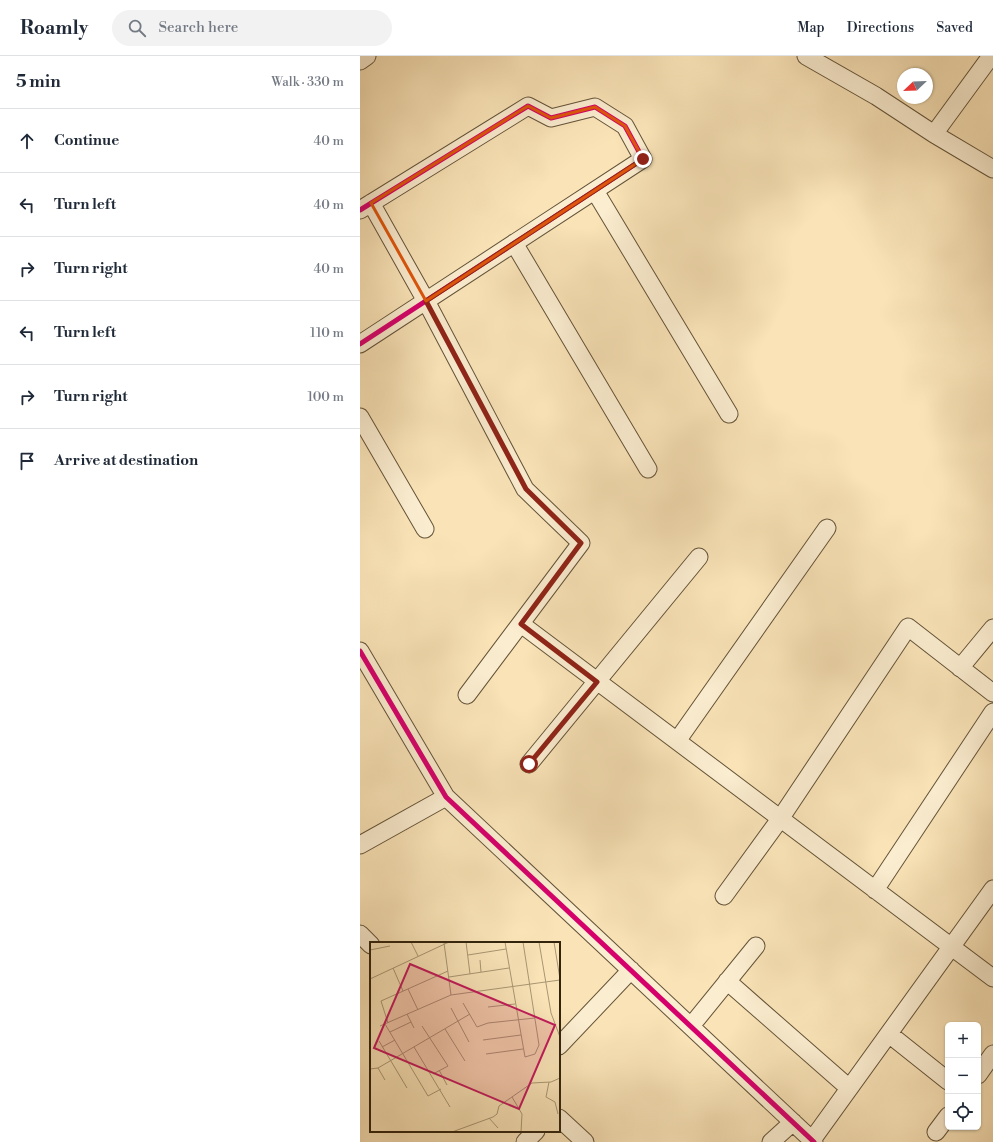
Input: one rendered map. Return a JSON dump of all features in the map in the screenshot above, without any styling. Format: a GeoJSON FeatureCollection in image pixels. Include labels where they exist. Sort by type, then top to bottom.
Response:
{"type":"FeatureCollection","features":[{"type":"Feature","properties":{"kind":"street"},"geometry":{"type":"LineString","coordinates":[[360,61],[367,56]]}},
{"type":"Feature","properties":{"kind":"street"},"geometry":{"type":"LineString","coordinates":[[806,56],[876,96],[934,134],[993,169]]}},
{"type":"Feature","properties":{"kind":"street"},"geometry":{"type":"LineString","coordinates":[[934,134],[991,56]]}},
{"type":"Feature","properties":{"kind":"street"},"geometry":{"type":"LineString","coordinates":[[360,344],[426,301],[595,190],[643,159],[625,126],[595,107],[551,118],[528,106],[366,206],[426,301],[526,489],[581,543],[467,695]]}},
{"type":"Feature","properties":{"kind":"street"},"geometry":{"type":"LineString","coordinates":[[595,190],[729,414]]}},
{"type":"Feature","properties":{"kind":"street"},"geometry":{"type":"LineString","coordinates":[[514,243],[648,469]]}},
{"type":"Feature","properties":{"kind":"street"},"geometry":{"type":"LineString","coordinates":[[360,417],[425,529]]}},
{"type":"Feature","properties":{"kind":"street"},"geometry":{"type":"LineString","coordinates":[[677,741],[827,528]]}},
{"type":"Feature","properties":{"kind":"street"},"geometry":{"type":"LineString","coordinates":[[529,764],[699,557]]}},
{"type":"Feature","properties":{"kind":"street"},"geometry":{"type":"LineString","coordinates":[[521,624],[993,978]]}},
{"type":"Feature","properties":{"kind":"street"},"geometry":{"type":"LineString","coordinates":[[724,896],[780,819],[908,627],[993,693]]}},
{"type":"Feature","properties":{"kind":"street"},"geometry":{"type":"LineString","coordinates":[[960,668],[993,628]]}},
{"type":"Feature","properties":{"kind":"street"},"geometry":{"type":"LineString","coordinates":[[360,651],[446,797],[813,1141],[849,1088],[993,888]]}},
{"type":"Feature","properties":{"kind":"street"},"geometry":{"type":"LineString","coordinates":[[875,890],[993,712]]}},
{"type":"Feature","properties":{"kind":"street"},"geometry":{"type":"LineString","coordinates":[[360,845],[446,797]]}},
{"type":"Feature","properties":{"kind":"street"},"geometry":{"type":"LineString","coordinates":[[360,934],[370,944]]}},
{"type":"Feature","properties":{"kind":"street"},"geometry":{"type":"LineString","coordinates":[[691,1026],[756,946]]}},
{"type":"Feature","properties":{"kind":"street"},"geometry":{"type":"LineString","coordinates":[[560,1045],[631,970]]}},
{"type":"Feature","properties":{"kind":"street"},"geometry":{"type":"LineString","coordinates":[[727,981],[849,1088]]}},
{"type":"Feature","properties":{"kind":"street"},"geometry":{"type":"LineString","coordinates":[[889,1034],[945,1079]]}},
{"type":"Feature","properties":{"kind":"street"},"geometry":{"type":"LineString","coordinates":[[981,1071],[993,1054]]}},
{"type":"Feature","properties":{"kind":"street"},"geometry":{"type":"LineString","coordinates":[[560,1119],[585,1142]]}},
{"type":"Feature","properties":{"kind":"street"},"geometry":{"type":"LineString","coordinates":[[936,1132],[945,1120]]}},
{"type":"Feature","properties":{"kind":"street"},"geometry":{"type":"LineString","coordinates":[[771,1142],[793,1122]]}},
{"type":"Feature","properties":{"kind":"street"},"geometry":{"type":"LineString","coordinates":[[525,1142],[535,1132]]}},
{"type":"Feature","properties":{"kind":"highlighted area"},"geometry":{"type":"Polygon","coordinates":[[[528,106],[551,118],[595,107],[625,126],[643,159],[426,301],[371,203],[528,106]]]}},
{"type":"Feature","properties":{"kind":"cycle path"},"geometry":{"type":"LineString","coordinates":[[360,210],[528,106],[551,118],[595,107],[625,126],[643,159],[360,344]]}},
{"type":"Feature","properties":{"kind":"cycle path"},"geometry":{"type":"LineString","coordinates":[[360,651],[446,797],[814,1142]]}},
{"type":"Feature","properties":{"kind":"route"},"geometry":{"type":"LineString","coordinates":[[529,764],[597,682],[521,624],[581,543],[526,489],[426,301],[643,159]]}}]}
